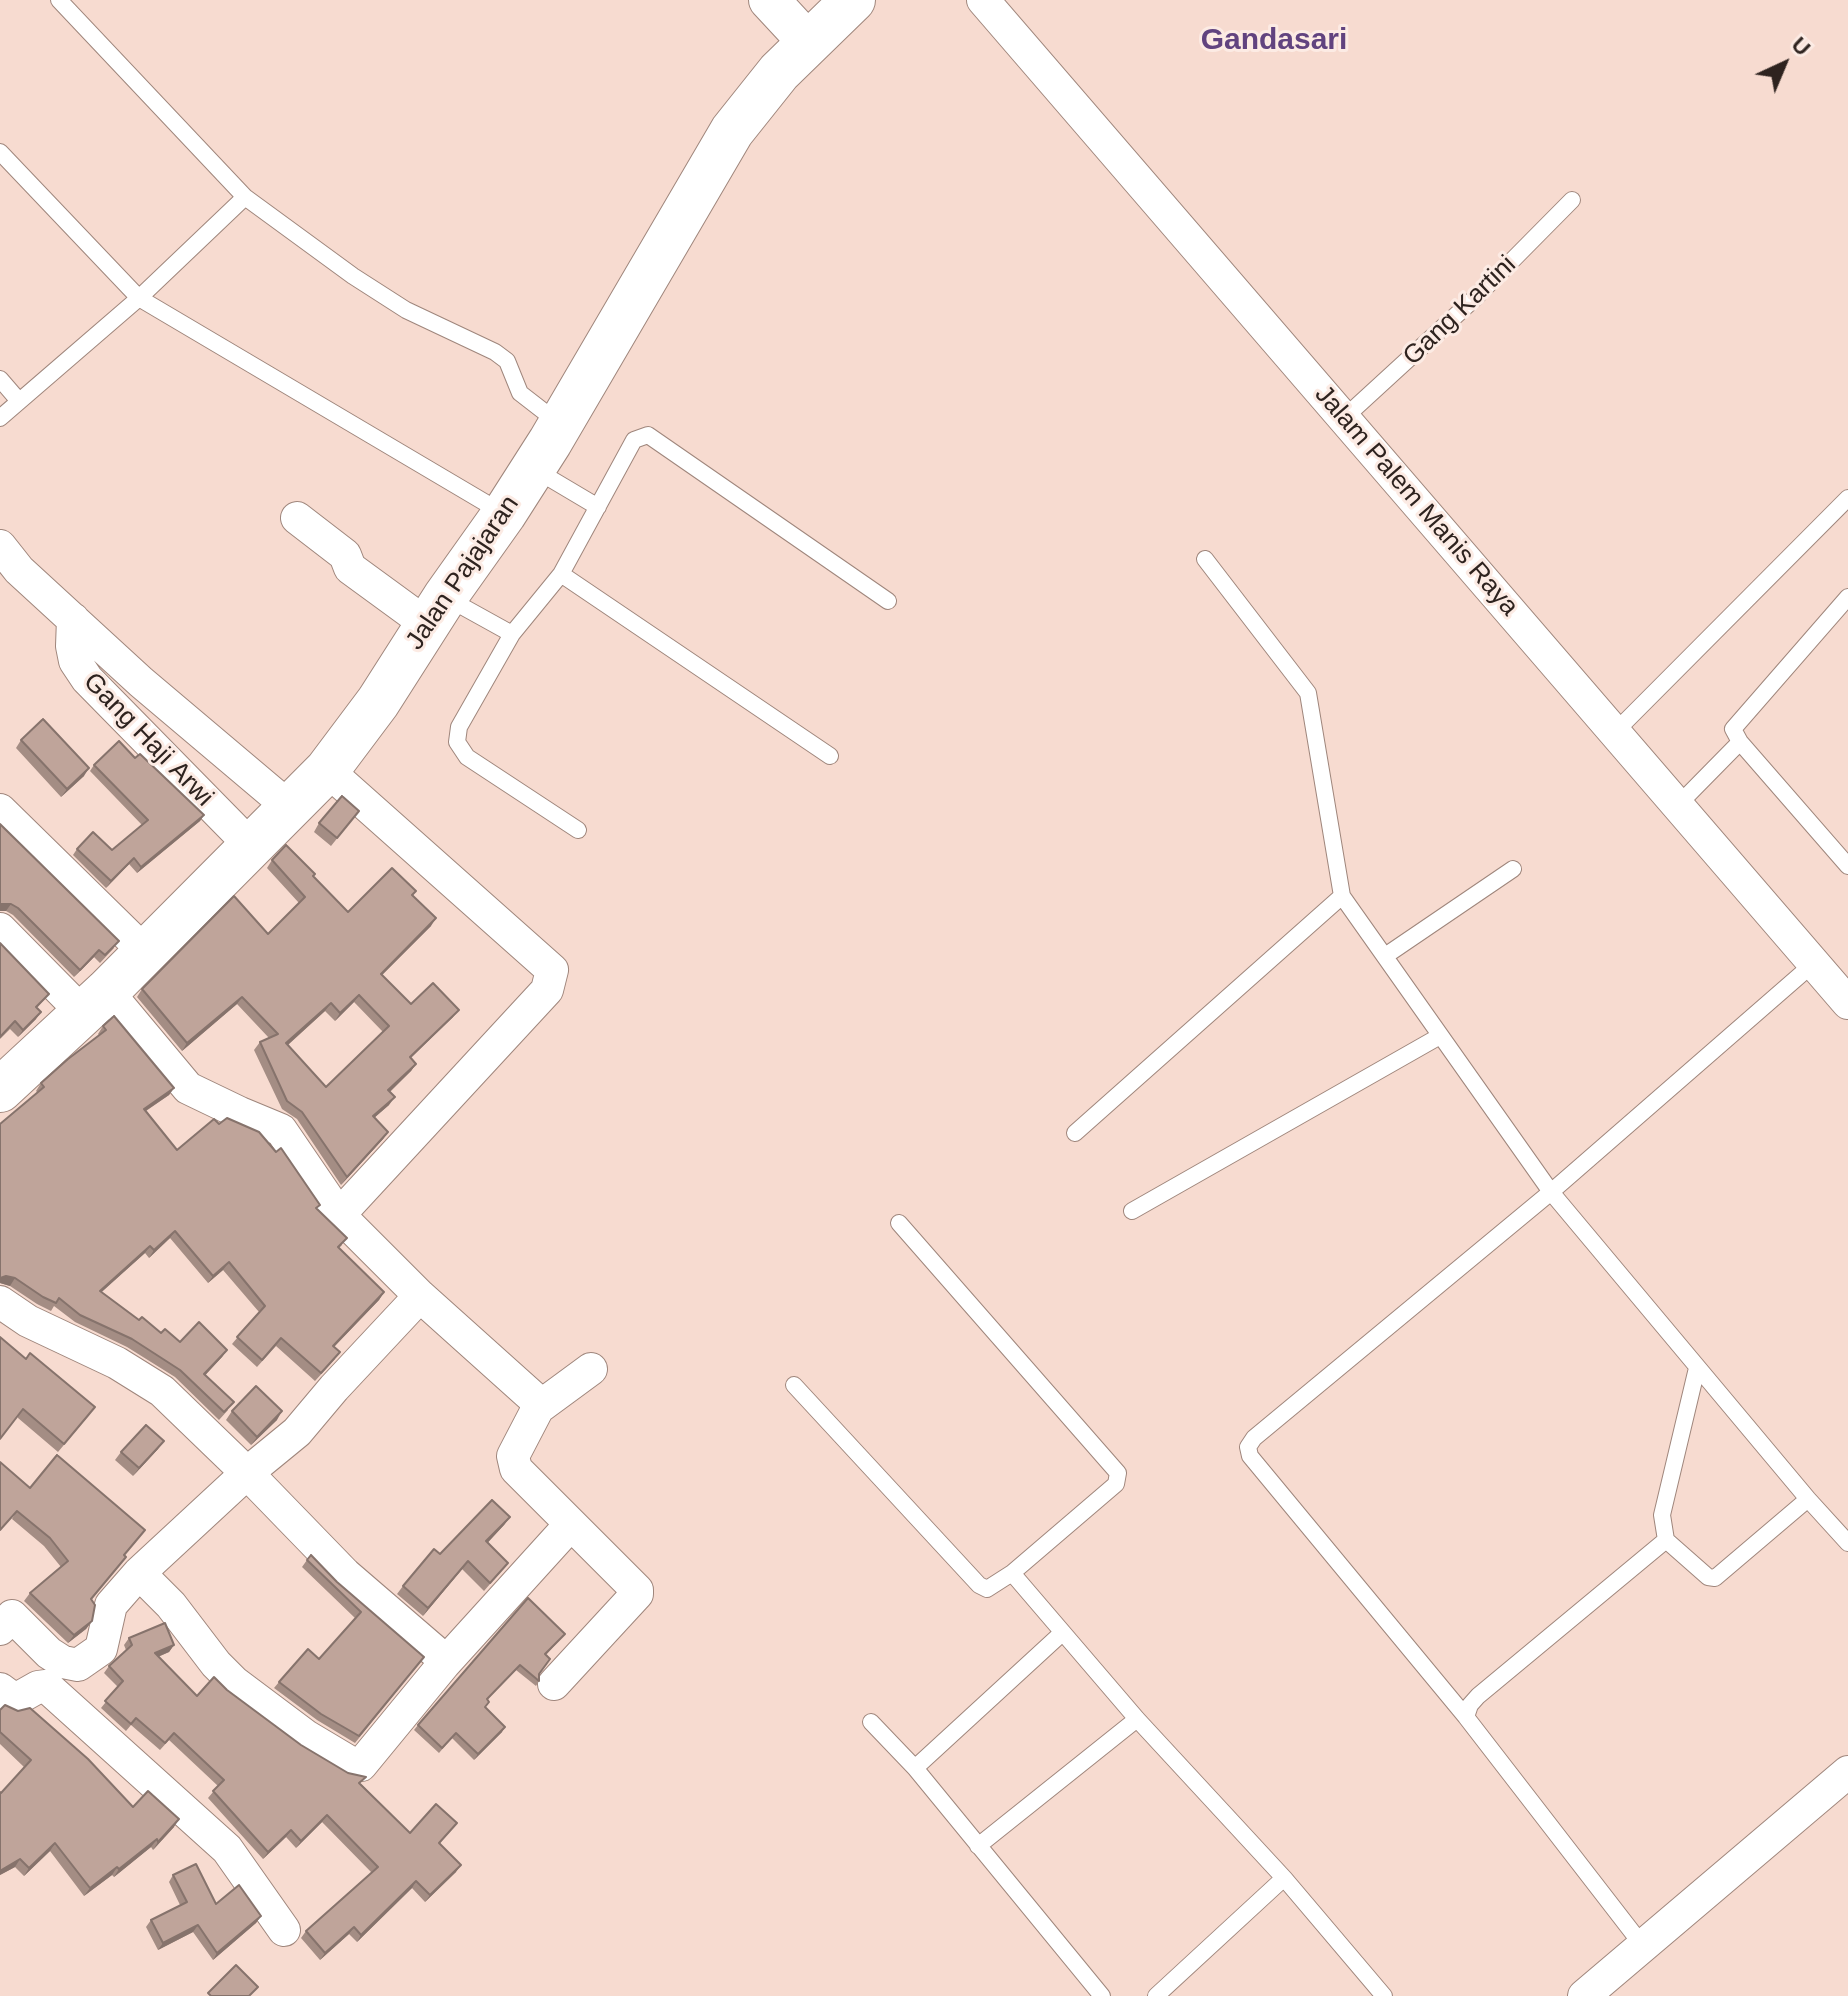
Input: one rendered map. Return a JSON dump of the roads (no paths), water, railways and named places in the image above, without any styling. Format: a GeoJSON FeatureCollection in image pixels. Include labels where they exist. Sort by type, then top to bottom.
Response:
{"type":"FeatureCollection","features":[{"type":"Feature","properties":{"kind":"main road","name":"Jalan Pajajaran"},"geometry":{"type":"LineString","coordinates":[[0,1090],[95,1002],[327,770],[378,702],[561,425],[732,131],[753,102],[808,42],[853,0]]}},
{"type":"Feature","properties":{"kind":"street"},"geometry":{"type":"LineString","coordinates":[[769,0],[808,42]]}},
{"type":"Feature","properties":{"kind":"street","name":"Jalam Palem Manis Raya"},"geometry":{"type":"LineString","coordinates":[[983,0],[1848,1003]]}},
{"type":"Feature","properties":{"kind":"street"},"geometry":{"type":"LineString","coordinates":[[297,518],[345,555],[350,568],[436,611]]}},
{"type":"Feature","properties":{"kind":"street"},"geometry":{"type":"LineString","coordinates":[[0,546],[19,570],[141,682],[289,807]]}},
{"type":"Feature","properties":{"kind":"street","name":"Gang Haji Arwi"},"geometry":{"type":"LineString","coordinates":[[73,619],[75,661],[87,679],[252,847]]}},
{"type":"Feature","properties":{"kind":"street"},"geometry":{"type":"LineString","coordinates":[[327,770],[552,970],[547,990],[339,1215]]}},
{"type":"Feature","properties":{"kind":"street"},"geometry":{"type":"LineString","coordinates":[[0,810],[145,952]]}},
{"type":"Feature","properties":{"kind":"street"},"geometry":{"type":"LineString","coordinates":[[0,929],[95,1002],[188,1088],[281,1130],[339,1215],[420,1296],[537,1401],[538,1408]]}},
{"type":"Feature","properties":{"kind":"street"},"geometry":{"type":"LineString","coordinates":[[4,1616],[63,1662],[78,1665],[101,1649],[111,1605],[139,1573],[247,1473],[297,1432],[420,1296]]}},
{"type":"Feature","properties":{"kind":"street"},"geometry":{"type":"LineString","coordinates":[[0,1302],[28,1321],[117,1363],[162,1391],[345,1574],[446,1661]]}},
{"type":"Feature","properties":{"kind":"street"},"geometry":{"type":"LineString","coordinates":[[554,1684],[637,1592],[513,1464],[513,1456],[538,1408],[591,1369]]}},
{"type":"Feature","properties":{"kind":"street"},"geometry":{"type":"LineString","coordinates":[[139,1573],[171,1605],[216,1664],[234,1682],[268,1710],[353,1764],[361,1765],[446,1661],[571,1524]]}},
{"type":"Feature","properties":{"kind":"street"},"geometry":{"type":"LineString","coordinates":[[0,1689],[15,1700],[46,1686],[227,1849],[284,1930]]}},
{"type":"Feature","properties":{"kind":"street"},"geometry":{"type":"LineString","coordinates":[[1605,1990],[1643,1946],[1848,1772]]}},
{"type":"Feature","properties":{"kind":"lane"},"geometry":{"type":"LineString","coordinates":[[59,0],[245,197],[353,276],[406,310],[495,352],[507,361],[520,393],[561,425]]}},
{"type":"Feature","properties":{"kind":"lane"},"geometry":{"type":"LineString","coordinates":[[0,152],[139,298],[504,514]]}},
{"type":"Feature","properties":{"kind":"lane"},"geometry":{"type":"LineString","coordinates":[[0,418],[139,298],[245,197]]}},
{"type":"Feature","properties":{"kind":"lane","name":"Gang Kartini"},"geometry":{"type":"LineString","coordinates":[[1344,418],[1476,297],[1572,200]]}},
{"type":"Feature","properties":{"kind":"lane"},"geometry":{"type":"LineString","coordinates":[[0,379],[19,401]]}},
{"type":"Feature","properties":{"kind":"lane"},"geometry":{"type":"LineString","coordinates":[[578,830],[467,757],[457,742],[459,727],[512,634],[561,574],[634,440],[648,435],[888,601]]}},
{"type":"Feature","properties":{"kind":"lane"},"geometry":{"type":"LineString","coordinates":[[533,468],[598,507]]}},
{"type":"Feature","properties":{"kind":"lane"},"geometry":{"type":"LineString","coordinates":[[1615,732],[1848,498]]}},
{"type":"Feature","properties":{"kind":"lane"},"geometry":{"type":"LineString","coordinates":[[1205,559],[1308,693],[1342,896],[1551,1192],[1848,1543]]}},
{"type":"Feature","properties":{"kind":"lane"},"geometry":{"type":"LineString","coordinates":[[561,574],[830,756]]}},
{"type":"Feature","properties":{"kind":"lane"},"geometry":{"type":"LineString","coordinates":[[1848,597],[1733,729],[1740,742],[1848,866]]}},
{"type":"Feature","properties":{"kind":"lane"},"geometry":{"type":"LineString","coordinates":[[436,611],[512,634]]}},
{"type":"Feature","properties":{"kind":"lane"},"geometry":{"type":"LineString","coordinates":[[1678,805],[1740,742]]}},
{"type":"Feature","properties":{"kind":"lane"},"geometry":{"type":"LineString","coordinates":[[1385,956],[1513,869]]}},
{"type":"Feature","properties":{"kind":"lane"},"geometry":{"type":"LineString","coordinates":[[1075,1133],[1342,896]]}},
{"type":"Feature","properties":{"kind":"lane"},"geometry":{"type":"LineString","coordinates":[[1643,1946],[1466,1717],[1250,1456],[1248,1447],[1266,1428],[1551,1192],[1814,963]]}},
{"type":"Feature","properties":{"kind":"lane"},"geometry":{"type":"LineString","coordinates":[[1132,1211],[1440,1036]]}},
{"type":"Feature","properties":{"kind":"lane"},"geometry":{"type":"LineString","coordinates":[[794,1385],[979,1585],[987,1589],[1012,1573],[1116,1484],[1118,1473],[899,1223]]}},
{"type":"Feature","properties":{"kind":"lane"},"geometry":{"type":"LineString","coordinates":[[1697,1368],[1662,1515],[1666,1540],[1708,1577],[1715,1578],[1808,1499]]}},
{"type":"Feature","properties":{"kind":"lane"},"geometry":{"type":"LineString","coordinates":[[1466,1717],[1470,1705],[1478,1696],[1666,1540]]}},
{"type":"Feature","properties":{"kind":"lane"},"geometry":{"type":"LineString","coordinates":[[1012,1573],[1137,1719],[1284,1878],[1384,1996]]}},
{"type":"Feature","properties":{"kind":"lane"},"geometry":{"type":"LineString","coordinates":[[915,1768],[1062,1633]]}},
{"type":"Feature","properties":{"kind":"lane"},"geometry":{"type":"LineString","coordinates":[[978,1846],[1137,1719]]}},
{"type":"Feature","properties":{"kind":"lane"},"geometry":{"type":"LineString","coordinates":[[871,1722],[915,1768],[1102,1996]]}},
{"type":"Feature","properties":{"kind":"lane"},"geometry":{"type":"LineString","coordinates":[[1156,1996],[1284,1878]]}},
{"type":"Feature","properties":{"kind":"district","name":"Gandasari"},"geometry":{"type":"Point","coordinates":[1274,41]}}]}
